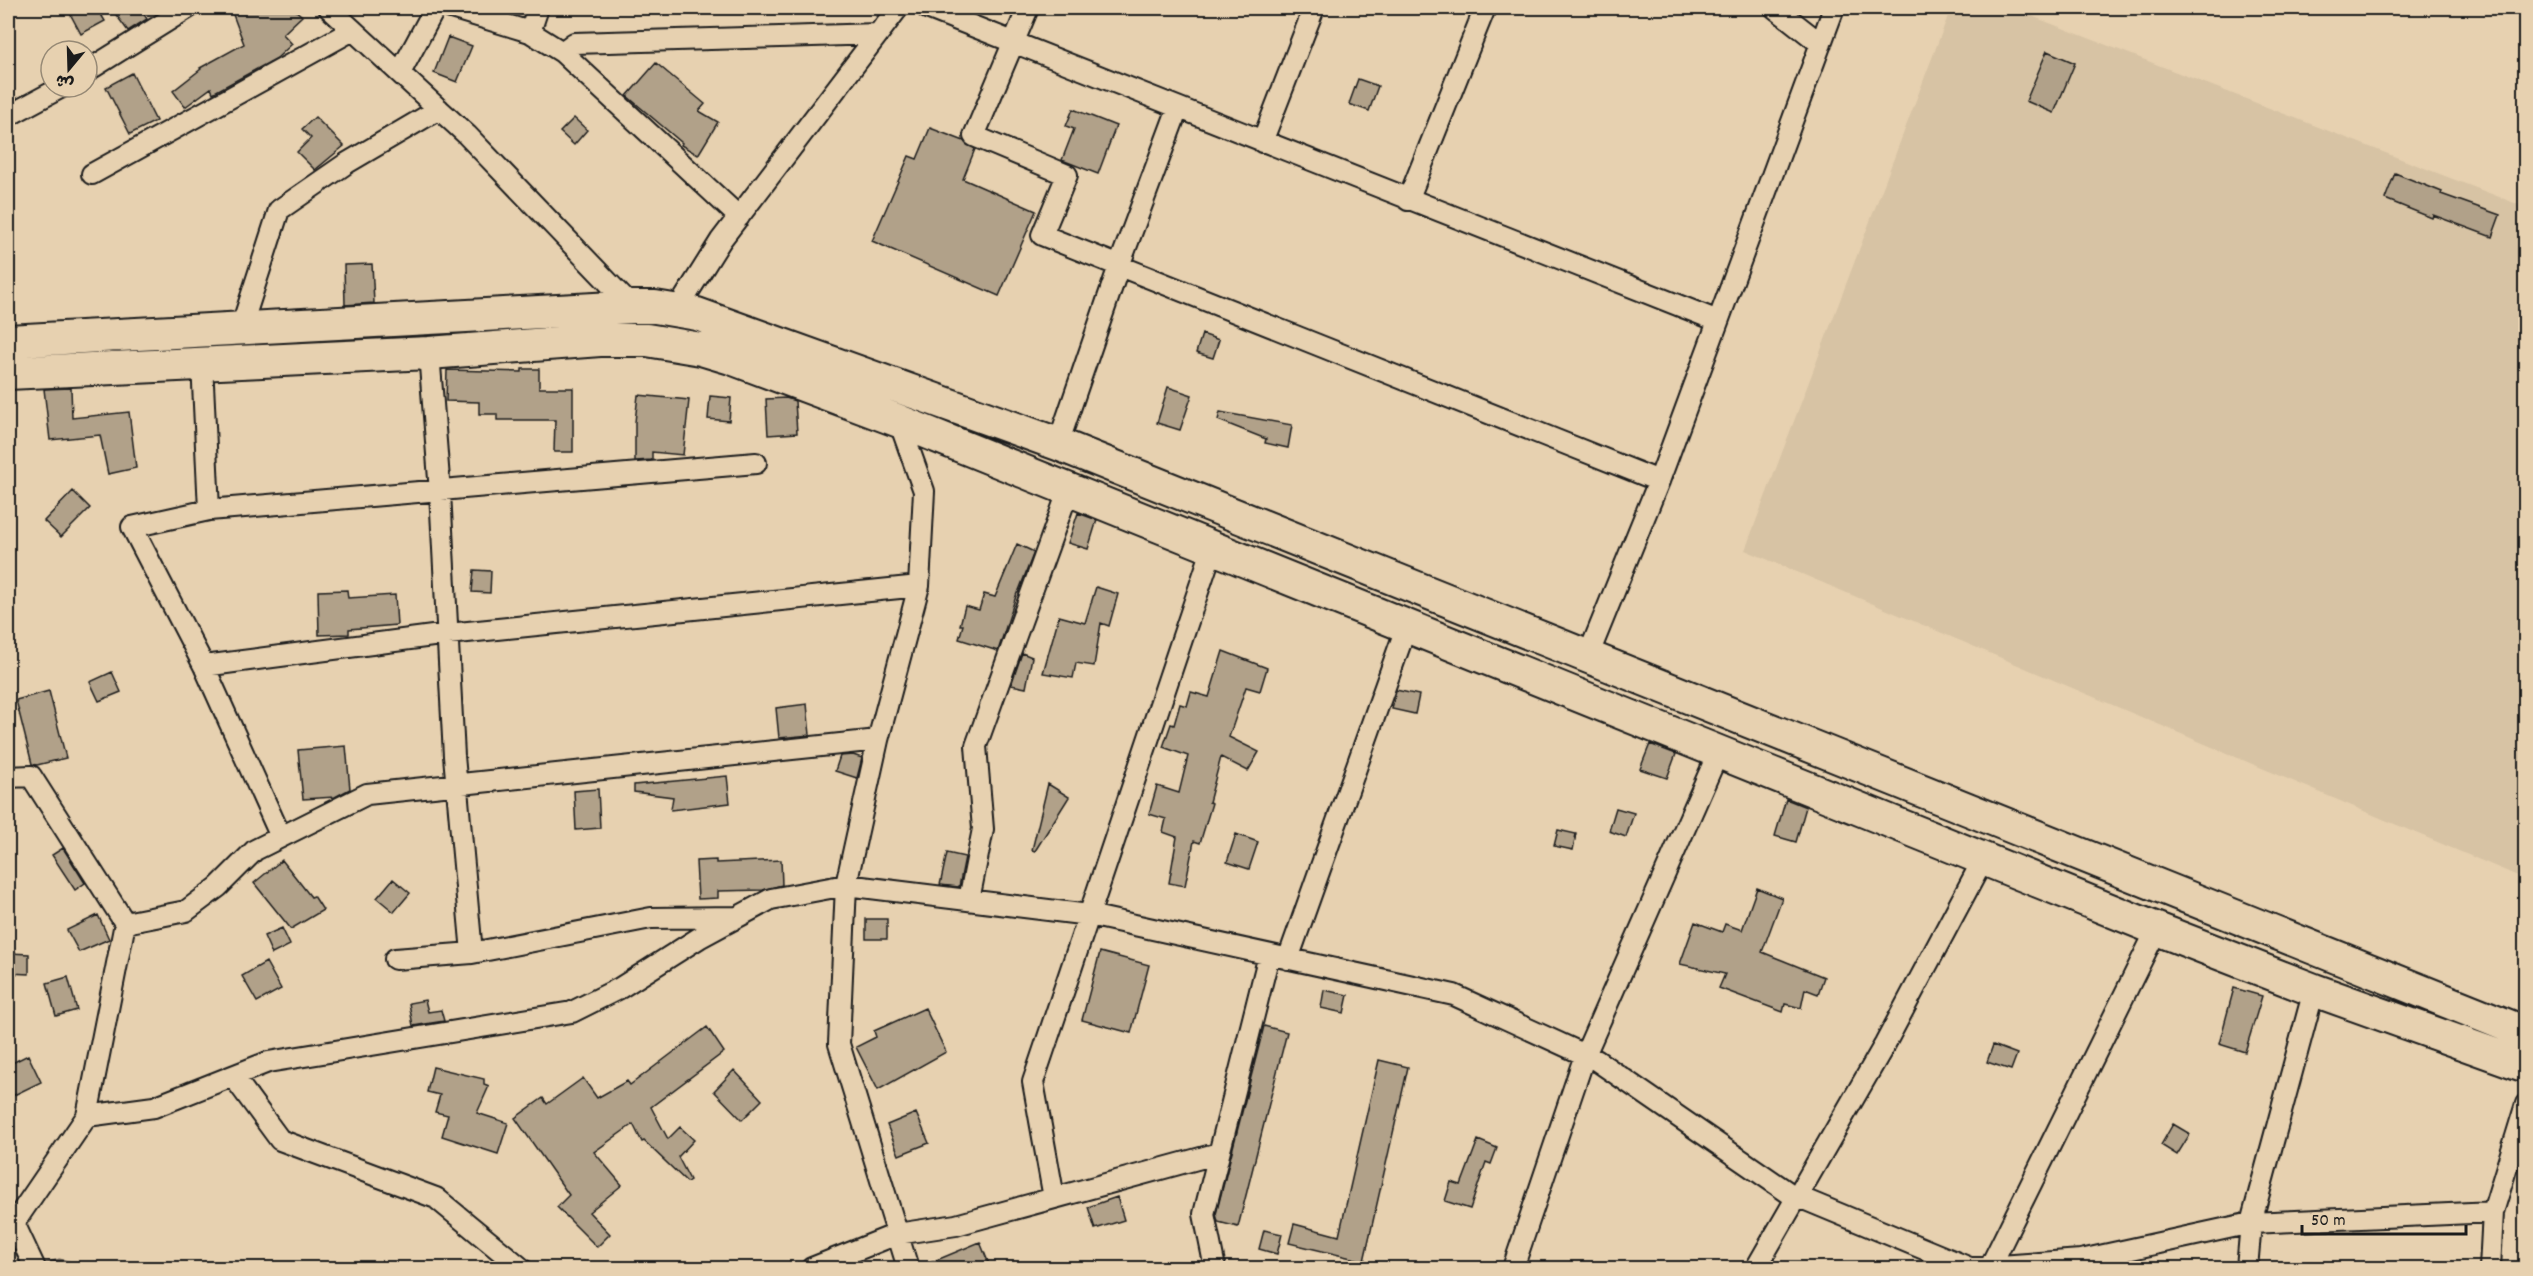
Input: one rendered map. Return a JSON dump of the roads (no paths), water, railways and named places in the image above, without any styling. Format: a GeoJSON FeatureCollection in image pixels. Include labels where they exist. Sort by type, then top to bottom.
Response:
{"type":"FeatureCollection","features":[{"type":"Feature","properties":{"kind":"main road"},"geometry":{"type":"LineString","coordinates":[[8,341],[632,307],[677,310],[716,320],[1058,444],[2526,1034]]}},
{"type":"Feature","properties":{"kind":"main road"},"geometry":{"type":"LineString","coordinates":[[8,373],[429,353],[600,340],[647,340],[670,343],[731,358],[899,421],[1069,489],[2157,929],[2314,990],[2526,1066]]}},
{"type":"Feature","properties":{"kind":"street"},"geometry":{"type":"LineString","coordinates":[[99,64],[188,8]]}},
{"type":"Feature","properties":{"kind":"street"},"geometry":{"type":"LineString","coordinates":[[329,8],[467,135],[632,307]]}},
{"type":"Feature","properties":{"kind":"street"},"geometry":{"type":"LineString","coordinates":[[400,73],[435,8]]}},
{"type":"Feature","properties":{"kind":"street"},"geometry":{"type":"LineString","coordinates":[[451,8],[530,32],[562,52],[739,217]]}},
{"type":"Feature","properties":{"kind":"street"},"geometry":{"type":"LineString","coordinates":[[530,32],[538,8]]}},
{"type":"Feature","properties":{"kind":"street"},"geometry":{"type":"LineString","coordinates":[[677,310],[721,240],[898,8]]}},
{"type":"Feature","properties":{"kind":"street"},"geometry":{"type":"LineString","coordinates":[[927,8],[1718,321]]}},
{"type":"Feature","properties":{"kind":"street"},"geometry":{"type":"LineString","coordinates":[[1028,8],[974,136],[1067,175],[1042,235],[1659,481]]}},
{"type":"Feature","properties":{"kind":"street"},"geometry":{"type":"LineString","coordinates":[[1262,142],[1314,8]]}},
{"type":"Feature","properties":{"kind":"street"},"geometry":{"type":"LineString","coordinates":[[1408,200],[1485,8]]}},
{"type":"Feature","properties":{"kind":"street"},"geometry":{"type":"LineString","coordinates":[[1775,8],[1821,44]]}},
{"type":"Feature","properties":{"kind":"street"},"geometry":{"type":"LineString","coordinates":[[1588,657],[1659,481],[1834,8]]}},
{"type":"Feature","properties":{"kind":"street"},"geometry":{"type":"LineString","coordinates":[[92,174],[353,30]]}},
{"type":"Feature","properties":{"kind":"street"},"geometry":{"type":"LineString","coordinates":[[562,52],[574,43],[878,34]]}},
{"type":"Feature","properties":{"kind":"street"},"geometry":{"type":"LineString","coordinates":[[8,116],[40,99]]}},
{"type":"Feature","properties":{"kind":"street"},"geometry":{"type":"LineString","coordinates":[[1058,444],[1119,266],[1178,108]]}},
{"type":"Feature","properties":{"kind":"street"},"geometry":{"type":"LineString","coordinates":[[241,328],[279,210],[347,163],[439,110]]}},
{"type":"Feature","properties":{"kind":"street"},"geometry":{"type":"LineString","coordinates":[[429,353],[441,492],[456,786],[472,953]]}},
{"type":"Feature","properties":{"kind":"street"},"geometry":{"type":"LineString","coordinates":[[202,363],[209,510]]}},
{"type":"Feature","properties":{"kind":"street"},"geometry":{"type":"LineString","coordinates":[[899,421],[924,491],[919,586],[878,740],[846,885],[839,1044],[908,1269]]}},
{"type":"Feature","properties":{"kind":"street"},"geometry":{"type":"LineString","coordinates":[[281,837],[204,666],[132,527],[209,510],[441,492],[756,463]]}},
{"type":"Feature","properties":{"kind":"street"},"geometry":{"type":"LineString","coordinates":[[969,900],[983,829],[976,746],[1069,489]]}},
{"type":"Feature","properties":{"kind":"street"},"geometry":{"type":"LineString","coordinates":[[1054,1198],[1033,1082],[1213,547]]}},
{"type":"Feature","properties":{"kind":"street"},"geometry":{"type":"LineString","coordinates":[[204,666],[448,634],[919,586]]}},
{"type":"Feature","properties":{"kind":"street"},"geometry":{"type":"LineString","coordinates":[[1288,959],[1407,625]]}},
{"type":"Feature","properties":{"kind":"street"},"geometry":{"type":"LineString","coordinates":[[125,923],[186,910],[218,887],[255,850],[367,794],[878,740]]}},
{"type":"Feature","properties":{"kind":"street"},"geometry":{"type":"LineString","coordinates":[[1513,1269],[1585,1055],[1719,751]]}},
{"type":"Feature","properties":{"kind":"street"},"geometry":{"type":"LineString","coordinates":[[8,777],[31,776],[125,923],[87,1116],[14,1223],[35,1269]]}},
{"type":"Feature","properties":{"kind":"street"},"geometry":{"type":"LineString","coordinates":[[1756,1269],[1885,1044],[1984,858]]}},
{"type":"Feature","properties":{"kind":"street"},"geometry":{"type":"LineString","coordinates":[[87,1116],[154,1107],[268,1062],[572,1012],[620,988],[699,938],[771,899],[846,885],[1089,915],[1454,995],[1596,1060],[1789,1193],[1977,1268],[2081,1260],[2251,1223],[2493,1212]]}},
{"type":"Feature","properties":{"kind":"street"},"geometry":{"type":"LineString","coordinates":[[395,959],[472,953],[651,918],[738,916]]}},
{"type":"Feature","properties":{"kind":"street"},"geometry":{"type":"LineString","coordinates":[[1977,1268],[2157,929]]}},
{"type":"Feature","properties":{"kind":"street"},"geometry":{"type":"LineString","coordinates":[[1215,1269],[1204,1214],[1269,955]]}},
{"type":"Feature","properties":{"kind":"street"},"geometry":{"type":"LineString","coordinates":[[2247,1269],[2251,1223],[2314,990]]}},
{"type":"Feature","properties":{"kind":"street"},"geometry":{"type":"LineString","coordinates":[[233,1076],[280,1140],[436,1198],[521,1269]]}},
{"type":"Feature","properties":{"kind":"street"},"geometry":{"type":"LineString","coordinates":[[2490,1269],[2493,1212],[2526,1104]]}},
{"type":"Feature","properties":{"kind":"street"},"geometry":{"type":"LineString","coordinates":[[812,1269],[897,1233],[956,1225],[1219,1153]]}},
{"type":"Feature","properties":{"kind":"waterway"},"geometry":{"type":"LineString","coordinates":[[38,1268],[59,1262],[84,1268]]}}]}
